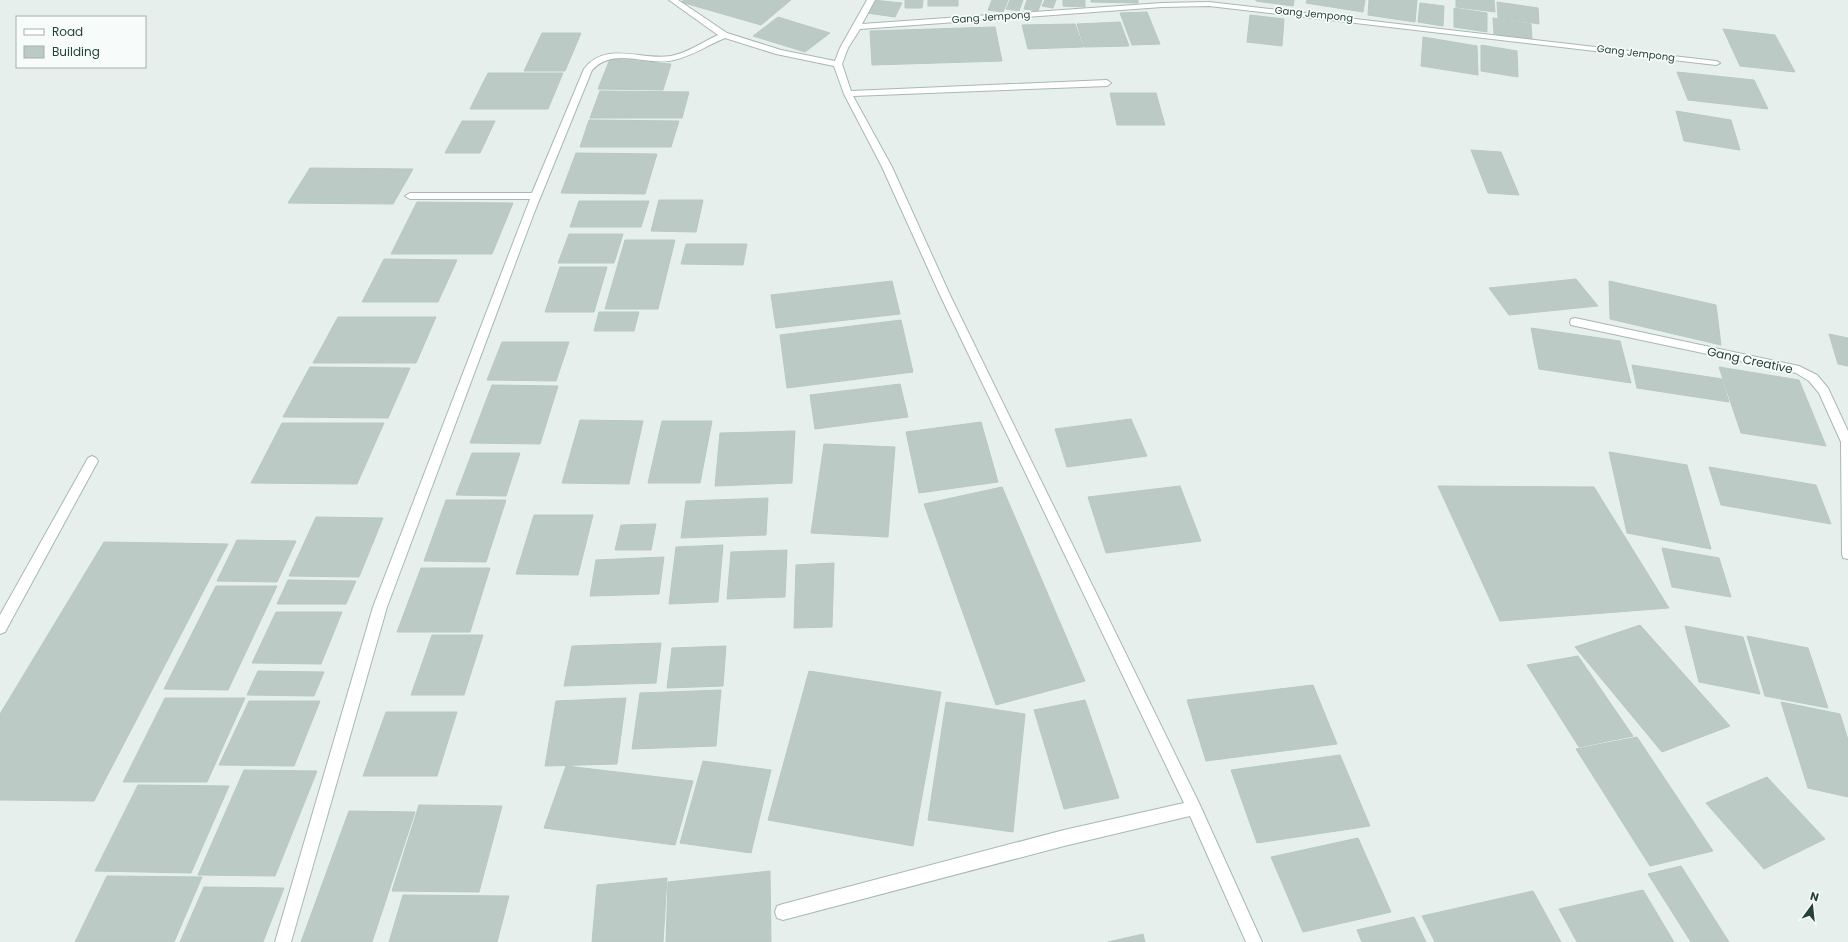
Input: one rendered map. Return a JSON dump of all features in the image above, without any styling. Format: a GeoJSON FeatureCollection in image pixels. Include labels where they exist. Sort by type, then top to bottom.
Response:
{"type":"FeatureCollection","features":[{"type":"Feature","properties":{"kind":"street"},"geometry":{"type":"LineString","coordinates":[[673,0],[724,35],[779,52],[838,64]]}},
{"type":"Feature","properties":{"kind":"street"},"geometry":{"type":"LineString","coordinates":[[871,0],[844,48],[838,64],[848,94],[887,167],[948,302],[1194,808],[1254,942]]}},
{"type":"Feature","properties":{"kind":"street","name":"Gang Jempong"},"geometry":{"type":"LineString","coordinates":[[857,27],[1162,5],[1245,3],[1716,63]]}},
{"type":"Feature","properties":{"kind":"street"},"geometry":{"type":"LineString","coordinates":[[283,942],[380,607],[536,196],[588,69],[593,63],[608,56],[671,59],[724,35]]}},
{"type":"Feature","properties":{"kind":"street"},"geometry":{"type":"LineString","coordinates":[[848,94],[1107,83]]}},
{"type":"Feature","properties":{"kind":"street"},"geometry":{"type":"LineString","coordinates":[[410,196],[536,196]]}},
{"type":"Feature","properties":{"kind":"street","name":"Gang Creative"},"geometry":{"type":"LineString","coordinates":[[1574,322],[1799,370],[1813,378],[1824,391],[1847,442],[1848,554]]}},
{"type":"Feature","properties":{"kind":"street"},"geometry":{"type":"LineString","coordinates":[[0,628],[92,460]]}},
{"type":"Feature","properties":{"kind":"street"},"geometry":{"type":"LineString","coordinates":[[782,912],[1064,838],[1194,808]]}},
{"type":"Feature","properties":{"kind":"building"},"geometry":{"type":"Polygon","coordinates":[[[684,0],[791,0],[761,25],[681,2],[684,0]]]}},
{"type":"Feature","properties":{"kind":"building"},"geometry":{"type":"Polygon","coordinates":[[[873,0],[902,3],[895,17],[867,13],[873,0]]]}},
{"type":"Feature","properties":{"kind":"building"},"geometry":{"type":"Polygon","coordinates":[[[905,0],[923,0],[922,8],[905,8],[905,0]]]}},
{"type":"Feature","properties":{"kind":"building"},"geometry":{"type":"Polygon","coordinates":[[[928,0],[958,0],[958,6],[928,6],[928,0]]]}},
{"type":"Feature","properties":{"kind":"building"},"geometry":{"type":"Polygon","coordinates":[[[992,0],[1008,0],[1003,12],[988,10],[992,0]]]}},
{"type":"Feature","properties":{"kind":"building"},"geometry":{"type":"Polygon","coordinates":[[[1010,0],[1023,0],[1019,11],[1006,9],[1010,0]]]}},
{"type":"Feature","properties":{"kind":"building"},"geometry":{"type":"Polygon","coordinates":[[[1027,0],[1042,0],[1038,11],[1024,9],[1027,0]]]}},
{"type":"Feature","properties":{"kind":"building"},"geometry":{"type":"Polygon","coordinates":[[[1045,0],[1056,0],[1053,8],[1042,6],[1045,0]]]}},
{"type":"Feature","properties":{"kind":"building"},"geometry":{"type":"Polygon","coordinates":[[[1063,0],[1085,0],[1085,7],[1063,6],[1063,0]]]}},
{"type":"Feature","properties":{"kind":"building"},"geometry":{"type":"Polygon","coordinates":[[[1091,0],[1138,0],[1138,3],[1091,2],[1091,0]]]}},
{"type":"Feature","properties":{"kind":"building"},"geometry":{"type":"Polygon","coordinates":[[[1256,0],[1294,0],[1293,6],[1256,0]]]}},
{"type":"Feature","properties":{"kind":"building"},"geometry":{"type":"Polygon","coordinates":[[[1307,0],[1365,0],[1363,12],[1306,3],[1307,0]]]}},
{"type":"Feature","properties":{"kind":"building"},"geometry":{"type":"Polygon","coordinates":[[[1369,0],[1417,0],[1415,22],[1368,15],[1369,0]]]}},
{"type":"Feature","properties":{"kind":"building"},"geometry":{"type":"Polygon","coordinates":[[[1456,0],[1494,0],[1495,12],[1456,7],[1456,0]]]}},
{"type":"Feature","properties":{"kind":"building"},"geometry":{"type":"Polygon","coordinates":[[[1497,2],[1538,8],[1539,24],[1498,18],[1497,2]]]}},
{"type":"Feature","properties":{"kind":"building"},"geometry":{"type":"Polygon","coordinates":[[[1420,3],[1444,6],[1443,26],[1418,22],[1420,3]]]}},
{"type":"Feature","properties":{"kind":"building"},"geometry":{"type":"Polygon","coordinates":[[[1454,8],[1487,13],[1487,32],[1454,27],[1454,8]]]}},
{"type":"Feature","properties":{"kind":"building"},"geometry":{"type":"Polygon","coordinates":[[[1147,12],[1160,44],[1132,45],[1120,13],[1147,12]]]}},
{"type":"Feature","properties":{"kind":"building"},"geometry":{"type":"Polygon","coordinates":[[[1250,15],[1284,19],[1282,46],[1247,42],[1250,15]]]}},
{"type":"Feature","properties":{"kind":"building"},"geometry":{"type":"Polygon","coordinates":[[[778,17],[830,33],[805,52],[753,36],[778,17]]]}},
{"type":"Feature","properties":{"kind":"building"},"geometry":{"type":"Polygon","coordinates":[[[1493,18],[1531,24],[1532,40],[1494,34],[1493,18]]]}},
{"type":"Feature","properties":{"kind":"building"},"geometry":{"type":"Polygon","coordinates":[[[1120,22],[1129,46],[1084,47],[1077,24],[1120,22]]]}},
{"type":"Feature","properties":{"kind":"building"},"geometry":{"type":"Polygon","coordinates":[[[1075,24],[1083,47],[1028,49],[1022,25],[1075,24]]]}},
{"type":"Feature","properties":{"kind":"building"},"geometry":{"type":"Polygon","coordinates":[[[995,27],[1002,61],[872,65],[870,31],[995,27]]]}},
{"type":"Feature","properties":{"kind":"building"},"geometry":{"type":"Polygon","coordinates":[[[1723,29],[1775,35],[1795,72],[1740,66],[1723,29]]]}},
{"type":"Feature","properties":{"kind":"building"},"geometry":{"type":"Polygon","coordinates":[[[542,33],[581,33],[565,71],[524,71],[542,33]]]}},
{"type":"Feature","properties":{"kind":"building"},"geometry":{"type":"Polygon","coordinates":[[[1423,37],[1477,46],[1478,75],[1421,66],[1423,37]]]}},
{"type":"Feature","properties":{"kind":"building"},"geometry":{"type":"Polygon","coordinates":[[[1481,45],[1517,51],[1518,77],[1481,71],[1481,45]]]}},
{"type":"Feature","properties":{"kind":"building"},"geometry":{"type":"Polygon","coordinates":[[[610,59],[671,64],[663,90],[598,89],[610,59]]]}},
{"type":"Feature","properties":{"kind":"building"},"geometry":{"type":"Polygon","coordinates":[[[1677,72],[1754,80],[1768,109],[1688,100],[1677,72]]]}},
{"type":"Feature","properties":{"kind":"building"},"geometry":{"type":"Polygon","coordinates":[[[488,73],[563,73],[548,109],[470,109],[488,73]]]}},
{"type":"Feature","properties":{"kind":"building"},"geometry":{"type":"Polygon","coordinates":[[[600,91],[689,92],[682,118],[590,118],[600,91]]]}},
{"type":"Feature","properties":{"kind":"building"},"geometry":{"type":"Polygon","coordinates":[[[1110,93],[1156,93],[1165,125],[1117,125],[1110,93]]]}},
{"type":"Feature","properties":{"kind":"building"},"geometry":{"type":"Polygon","coordinates":[[[1676,111],[1731,120],[1740,150],[1684,141],[1676,111]]]}},
{"type":"Feature","properties":{"kind":"building"},"geometry":{"type":"Polygon","coordinates":[[[589,120],[679,121],[671,147],[580,147],[589,120]]]}},
{"type":"Feature","properties":{"kind":"building"},"geometry":{"type":"Polygon","coordinates":[[[462,121],[495,121],[480,153],[445,153],[462,121]]]}},
{"type":"Feature","properties":{"kind":"building"},"geometry":{"type":"Polygon","coordinates":[[[1471,150],[1501,152],[1519,195],[1488,193],[1471,150]]]}},
{"type":"Feature","properties":{"kind":"building"},"geometry":{"type":"Polygon","coordinates":[[[576,153],[657,154],[645,194],[561,193],[576,153]]]}},
{"type":"Feature","properties":{"kind":"building"},"geometry":{"type":"Polygon","coordinates":[[[310,168],[413,169],[393,204],[288,203],[310,168]]]}},
{"type":"Feature","properties":{"kind":"building"},"geometry":{"type":"Polygon","coordinates":[[[659,200],[703,200],[696,232],[651,231],[659,200]]]}},
{"type":"Feature","properties":{"kind":"building"},"geometry":{"type":"Polygon","coordinates":[[[579,201],[649,201],[641,227],[570,227],[579,201]]]}},
{"type":"Feature","properties":{"kind":"building"},"geometry":{"type":"Polygon","coordinates":[[[417,202],[513,203],[492,254],[391,254],[417,202]]]}},
{"type":"Feature","properties":{"kind":"building"},"geometry":{"type":"Polygon","coordinates":[[[569,234],[623,234],[614,263],[558,263],[569,234]]]}},
{"type":"Feature","properties":{"kind":"building"},"geometry":{"type":"Polygon","coordinates":[[[625,240],[675,240],[658,309],[605,309],[625,240]]]}},
{"type":"Feature","properties":{"kind":"building"},"geometry":{"type":"Polygon","coordinates":[[[686,244],[747,244],[743,265],[681,264],[686,244]]]}},
{"type":"Feature","properties":{"kind":"building"},"geometry":{"type":"Polygon","coordinates":[[[384,259],[457,260],[438,302],[362,302],[384,259]]]}},
{"type":"Feature","properties":{"kind":"building"},"geometry":{"type":"Polygon","coordinates":[[[560,267],[607,267],[594,312],[545,312],[560,267]]]}},
{"type":"Feature","properties":{"kind":"building"},"geometry":{"type":"Polygon","coordinates":[[[1576,279],[1598,306],[1509,315],[1489,288],[1576,279]]]}},
{"type":"Feature","properties":{"kind":"building"},"geometry":{"type":"Polygon","coordinates":[[[892,281],[900,314],[776,328],[771,295],[892,281]]]}},
{"type":"Feature","properties":{"kind":"building"},"geometry":{"type":"Polygon","coordinates":[[[1609,281],[1716,305],[1721,345],[1610,319],[1609,281]]]}},
{"type":"Feature","properties":{"kind":"building"},"geometry":{"type":"Polygon","coordinates":[[[599,312],[639,312],[634,331],[594,331],[599,312]]]}},
{"type":"Feature","properties":{"kind":"building"},"geometry":{"type":"Polygon","coordinates":[[[338,317],[436,317],[416,363],[313,363],[338,317]]]}},
{"type":"Feature","properties":{"kind":"building"},"geometry":{"type":"Polygon","coordinates":[[[901,320],[913,372],[787,388],[780,335],[901,320]]]}},
{"type":"Feature","properties":{"kind":"building"},"geometry":{"type":"Polygon","coordinates":[[[1531,328],[1620,341],[1631,383],[1539,369],[1531,328]]]}},
{"type":"Feature","properties":{"kind":"building"},"geometry":{"type":"Polygon","coordinates":[[[1829,334],[1848,338],[1848,366],[1838,364],[1829,334]]]}},
{"type":"Feature","properties":{"kind":"building"},"geometry":{"type":"Polygon","coordinates":[[[502,342],[569,342],[556,381],[487,380],[502,342]]]}},
{"type":"Feature","properties":{"kind":"building"},"geometry":{"type":"Polygon","coordinates":[[[1632,365],[1722,379],[1729,402],[1637,388],[1632,365]]]}},
{"type":"Feature","properties":{"kind":"building"},"geometry":{"type":"Polygon","coordinates":[[[310,367],[410,368],[388,418],[283,417],[310,367]]]}},
{"type":"Feature","properties":{"kind":"building"},"geometry":{"type":"Polygon","coordinates":[[[1719,367],[1799,380],[1826,446],[1741,433],[1719,367]]]}},
{"type":"Feature","properties":{"kind":"building"},"geometry":{"type":"Polygon","coordinates":[[[900,384],[908,417],[815,429],[810,395],[900,384]]]}},
{"type":"Feature","properties":{"kind":"building"},"geometry":{"type":"Polygon","coordinates":[[[492,385],[558,386],[540,444],[470,443],[492,385]]]}},
{"type":"Feature","properties":{"kind":"building"},"geometry":{"type":"Polygon","coordinates":[[[1131,419],[1147,456],[1067,467],[1055,429],[1131,419]]]}},
{"type":"Feature","properties":{"kind":"building"},"geometry":{"type":"Polygon","coordinates":[[[580,420],[643,421],[629,484],[562,483],[580,420]]]}},
{"type":"Feature","properties":{"kind":"building"},"geometry":{"type":"Polygon","coordinates":[[[662,421],[712,421],[700,483],[648,483],[662,421]]]}},
{"type":"Feature","properties":{"kind":"building"},"geometry":{"type":"Polygon","coordinates":[[[981,422],[998,482],[919,493],[906,432],[981,422]]]}},
{"type":"Feature","properties":{"kind":"building"},"geometry":{"type":"Polygon","coordinates":[[[282,423],[384,423],[357,484],[251,483],[282,423]]]}},
{"type":"Feature","properties":{"kind":"building"},"geometry":{"type":"Polygon","coordinates":[[[795,431],[792,483],[715,486],[720,433],[795,431]]]}},
{"type":"Feature","properties":{"kind":"building"},"geometry":{"type":"Polygon","coordinates":[[[824,444],[895,447],[888,537],[811,533],[824,444]]]}},
{"type":"Feature","properties":{"kind":"building"},"geometry":{"type":"Polygon","coordinates":[[[1609,452],[1687,465],[1711,549],[1627,533],[1609,452]]]}},
{"type":"Feature","properties":{"kind":"building"},"geometry":{"type":"Polygon","coordinates":[[[472,453],[520,453],[506,496],[456,495],[472,453]]]}},
{"type":"Feature","properties":{"kind":"building"},"geometry":{"type":"Polygon","coordinates":[[[1709,467],[1816,485],[1831,524],[1721,505],[1709,467]]]}},
{"type":"Feature","properties":{"kind":"building"},"geometry":{"type":"Polygon","coordinates":[[[1180,486],[1201,541],[1106,553],[1088,497],[1180,486]]]}},
{"type":"Feature","properties":{"kind":"building"},"geometry":{"type":"Polygon","coordinates":[[[1438,486],[1594,487],[1669,608],[1500,621],[1438,486]]]}},
{"type":"Feature","properties":{"kind":"building"},"geometry":{"type":"Polygon","coordinates":[[[1002,487],[1085,681],[996,705],[924,504],[1002,487]]]}},
{"type":"Feature","properties":{"kind":"building"},"geometry":{"type":"Polygon","coordinates":[[[768,498],[766,535],[681,538],[686,501],[768,498]]]}},
{"type":"Feature","properties":{"kind":"building"},"geometry":{"type":"Polygon","coordinates":[[[446,500],[506,500],[486,562],[424,561],[446,500]]]}},
{"type":"Feature","properties":{"kind":"building"},"geometry":{"type":"Polygon","coordinates":[[[534,515],[593,515],[578,575],[516,574],[534,515]]]}},
{"type":"Feature","properties":{"kind":"building"},"geometry":{"type":"Polygon","coordinates":[[[316,517],[383,518],[359,577],[289,576],[316,517]]]}},
{"type":"Feature","properties":{"kind":"building"},"geometry":{"type":"Polygon","coordinates":[[[656,524],[651,550],[615,550],[621,525],[656,524]]]}},
{"type":"Feature","properties":{"kind":"building"},"geometry":{"type":"Polygon","coordinates":[[[237,540],[296,541],[277,582],[217,581],[237,540]]]}},
{"type":"Feature","properties":{"kind":"building"},"geometry":{"type":"Polygon","coordinates":[[[104,542],[228,544],[94,801],[0,800],[0,714],[104,542]]]}},
{"type":"Feature","properties":{"kind":"building"},"geometry":{"type":"Polygon","coordinates":[[[723,545],[718,602],[669,604],[676,547],[723,545]]]}},
{"type":"Feature","properties":{"kind":"building"},"geometry":{"type":"Polygon","coordinates":[[[1662,548],[1719,558],[1731,597],[1672,587],[1662,548]]]}},
{"type":"Feature","properties":{"kind":"building"},"geometry":{"type":"Polygon","coordinates":[[[787,550],[785,597],[727,599],[731,552],[787,550]]]}},
{"type":"Feature","properties":{"kind":"building"},"geometry":{"type":"Polygon","coordinates":[[[664,557],[659,594],[590,596],[596,560],[664,557]]]}},
{"type":"Feature","properties":{"kind":"building"},"geometry":{"type":"Polygon","coordinates":[[[834,563],[832,627],[794,628],[796,565],[834,563]]]}},
{"type":"Feature","properties":{"kind":"building"},"geometry":{"type":"Polygon","coordinates":[[[421,568],[490,568],[470,632],[397,632],[421,568]]]}},
{"type":"Feature","properties":{"kind":"building"},"geometry":{"type":"Polygon","coordinates":[[[288,580],[356,581],[346,604],[277,604],[288,580]]]}},
{"type":"Feature","properties":{"kind":"building"},"geometry":{"type":"Polygon","coordinates":[[[216,586],[277,586],[228,690],[164,689],[216,586]]]}},
{"type":"Feature","properties":{"kind":"building"},"geometry":{"type":"Polygon","coordinates":[[[276,612],[342,612],[321,664],[252,663],[276,612]]]}},
{"type":"Feature","properties":{"kind":"building"},"geometry":{"type":"Polygon","coordinates":[[[1640,625],[1730,726],[1662,752],[1575,647],[1640,625]]]}},
{"type":"Feature","properties":{"kind":"building"},"geometry":{"type":"Polygon","coordinates":[[[1685,626],[1743,637],[1760,694],[1699,682],[1685,626]]]}},
{"type":"Feature","properties":{"kind":"building"},"geometry":{"type":"Polygon","coordinates":[[[432,635],[483,635],[464,695],[411,695],[432,635]]]}},
{"type":"Feature","properties":{"kind":"building"},"geometry":{"type":"Polygon","coordinates":[[[1747,636],[1808,648],[1828,708],[1765,696],[1747,636]]]}},
{"type":"Feature","properties":{"kind":"building"},"geometry":{"type":"Polygon","coordinates":[[[661,643],[656,683],[564,686],[572,646],[661,643]]]}},
{"type":"Feature","properties":{"kind":"building"},"geometry":{"type":"Polygon","coordinates":[[[726,646],[723,686],[667,688],[672,648],[726,646]]]}},
{"type":"Feature","properties":{"kind":"building"},"geometry":{"type":"Polygon","coordinates":[[[1578,656],[1633,736],[1579,747],[1527,665],[1578,656]]]}},
{"type":"Feature","properties":{"kind":"building"},"geometry":{"type":"Polygon","coordinates":[[[258,671],[324,672],[314,696],[247,695],[258,671]]]}},
{"type":"Feature","properties":{"kind":"building"},"geometry":{"type":"Polygon","coordinates":[[[809,671],[941,692],[913,846],[768,820],[809,671]]]}},
{"type":"Feature","properties":{"kind":"building"},"geometry":{"type":"Polygon","coordinates":[[[1313,685],[1337,744],[1206,761],[1187,700],[1313,685]]]}},
{"type":"Feature","properties":{"kind":"building"},"geometry":{"type":"Polygon","coordinates":[[[721,690],[716,746],[632,749],[640,693],[721,690]]]}},
{"type":"Feature","properties":{"kind":"building"},"geometry":{"type":"Polygon","coordinates":[[[165,698],[245,698],[207,782],[123,782],[165,698]]]}},
{"type":"Feature","properties":{"kind":"building"},"geometry":{"type":"Polygon","coordinates":[[[626,698],[617,764],[545,766],[556,701],[626,698]]]}},
{"type":"Feature","properties":{"kind":"building"},"geometry":{"type":"Polygon","coordinates":[[[1085,700],[1119,798],[1064,809],[1034,710],[1085,700]]]}},
{"type":"Feature","properties":{"kind":"building"},"geometry":{"type":"Polygon","coordinates":[[[249,701],[320,701],[294,766],[219,765],[249,701]]]}},
{"type":"Feature","properties":{"kind":"building"},"geometry":{"type":"Polygon","coordinates":[[[946,702],[1025,714],[1013,832],[928,820],[946,702]]]}},
{"type":"Feature","properties":{"kind":"building"},"geometry":{"type":"Polygon","coordinates":[[[1781,702],[1840,714],[1848,740],[1848,797],[1808,788],[1781,702]]]}},
{"type":"Feature","properties":{"kind":"building"},"geometry":{"type":"Polygon","coordinates":[[[386,712],[457,712],[437,776],[363,776],[386,712]]]}},
{"type":"Feature","properties":{"kind":"building"},"geometry":{"type":"Polygon","coordinates":[[[1637,737],[1713,851],[1650,866],[1576,749],[1637,737]]]}},
{"type":"Feature","properties":{"kind":"building"},"geometry":{"type":"Polygon","coordinates":[[[1340,755],[1370,826],[1257,843],[1231,770],[1340,755]]]}},
{"type":"Feature","properties":{"kind":"building"},"geometry":{"type":"Polygon","coordinates":[[[703,761],[771,770],[751,853],[680,843],[703,761]]]}},
{"type":"Feature","properties":{"kind":"building"},"geometry":{"type":"Polygon","coordinates":[[[566,766],[693,781],[675,845],[544,828],[566,766]]]}},
{"type":"Feature","properties":{"kind":"building"},"geometry":{"type":"Polygon","coordinates":[[[244,770],[317,771],[275,876],[198,875],[244,770]]]}},
{"type":"Feature","properties":{"kind":"building"},"geometry":{"type":"Polygon","coordinates":[[[1767,777],[1825,839],[1764,869],[1706,803],[1767,777]]]}},
{"type":"Feature","properties":{"kind":"building"},"geometry":{"type":"Polygon","coordinates":[[[138,785],[229,786],[191,873],[95,871],[138,785]]]}},
{"type":"Feature","properties":{"kind":"building"},"geometry":{"type":"Polygon","coordinates":[[[419,805],[502,806],[479,892],[392,891],[419,805]]]}},
{"type":"Feature","properties":{"kind":"building"},"geometry":{"type":"Polygon","coordinates":[[[349,811],[415,812],[372,942],[301,942],[349,811]]]}},
{"type":"Feature","properties":{"kind":"building"},"geometry":{"type":"Polygon","coordinates":[[[1358,838],[1391,912],[1303,932],[1271,857],[1358,838]]]}},
{"type":"Feature","properties":{"kind":"building"},"geometry":{"type":"Polygon","coordinates":[[[1681,866],[1729,942],[1691,942],[1648,874],[1681,866]]]}},
{"type":"Feature","properties":{"kind":"building"},"geometry":{"type":"Polygon","coordinates":[[[770,871],[771,942],[666,942],[668,882],[770,871]]]}},
{"type":"Feature","properties":{"kind":"building"},"geometry":{"type":"Polygon","coordinates":[[[107,876],[202,877],[174,942],[75,942],[107,876]]]}},
{"type":"Feature","properties":{"kind":"building"},"geometry":{"type":"Polygon","coordinates":[[[667,878],[663,942],[592,942],[597,885],[667,878]]]}},
{"type":"Feature","properties":{"kind":"building"},"geometry":{"type":"Polygon","coordinates":[[[204,887],[284,888],[263,942],[180,942],[204,887]]]}},
{"type":"Feature","properties":{"kind":"building"},"geometry":{"type":"Polygon","coordinates":[[[1643,890],[1674,942],[1577,942],[1559,909],[1643,890]]]}},
{"type":"Feature","properties":{"kind":"building"},"geometry":{"type":"Polygon","coordinates":[[[1533,891],[1561,942],[1435,942],[1422,916],[1533,891]]]}},
{"type":"Feature","properties":{"kind":"building"},"geometry":{"type":"Polygon","coordinates":[[[403,895],[509,896],[497,942],[389,942],[403,895]]]}},
{"type":"Feature","properties":{"kind":"building"},"geometry":{"type":"Polygon","coordinates":[[[1414,917],[1426,942],[1362,942],[1357,930],[1414,917]]]}},
{"type":"Feature","properties":{"kind":"building"},"geometry":{"type":"Polygon","coordinates":[[[1143,934],[1145,942],[1108,942],[1143,934]]]}}]}
